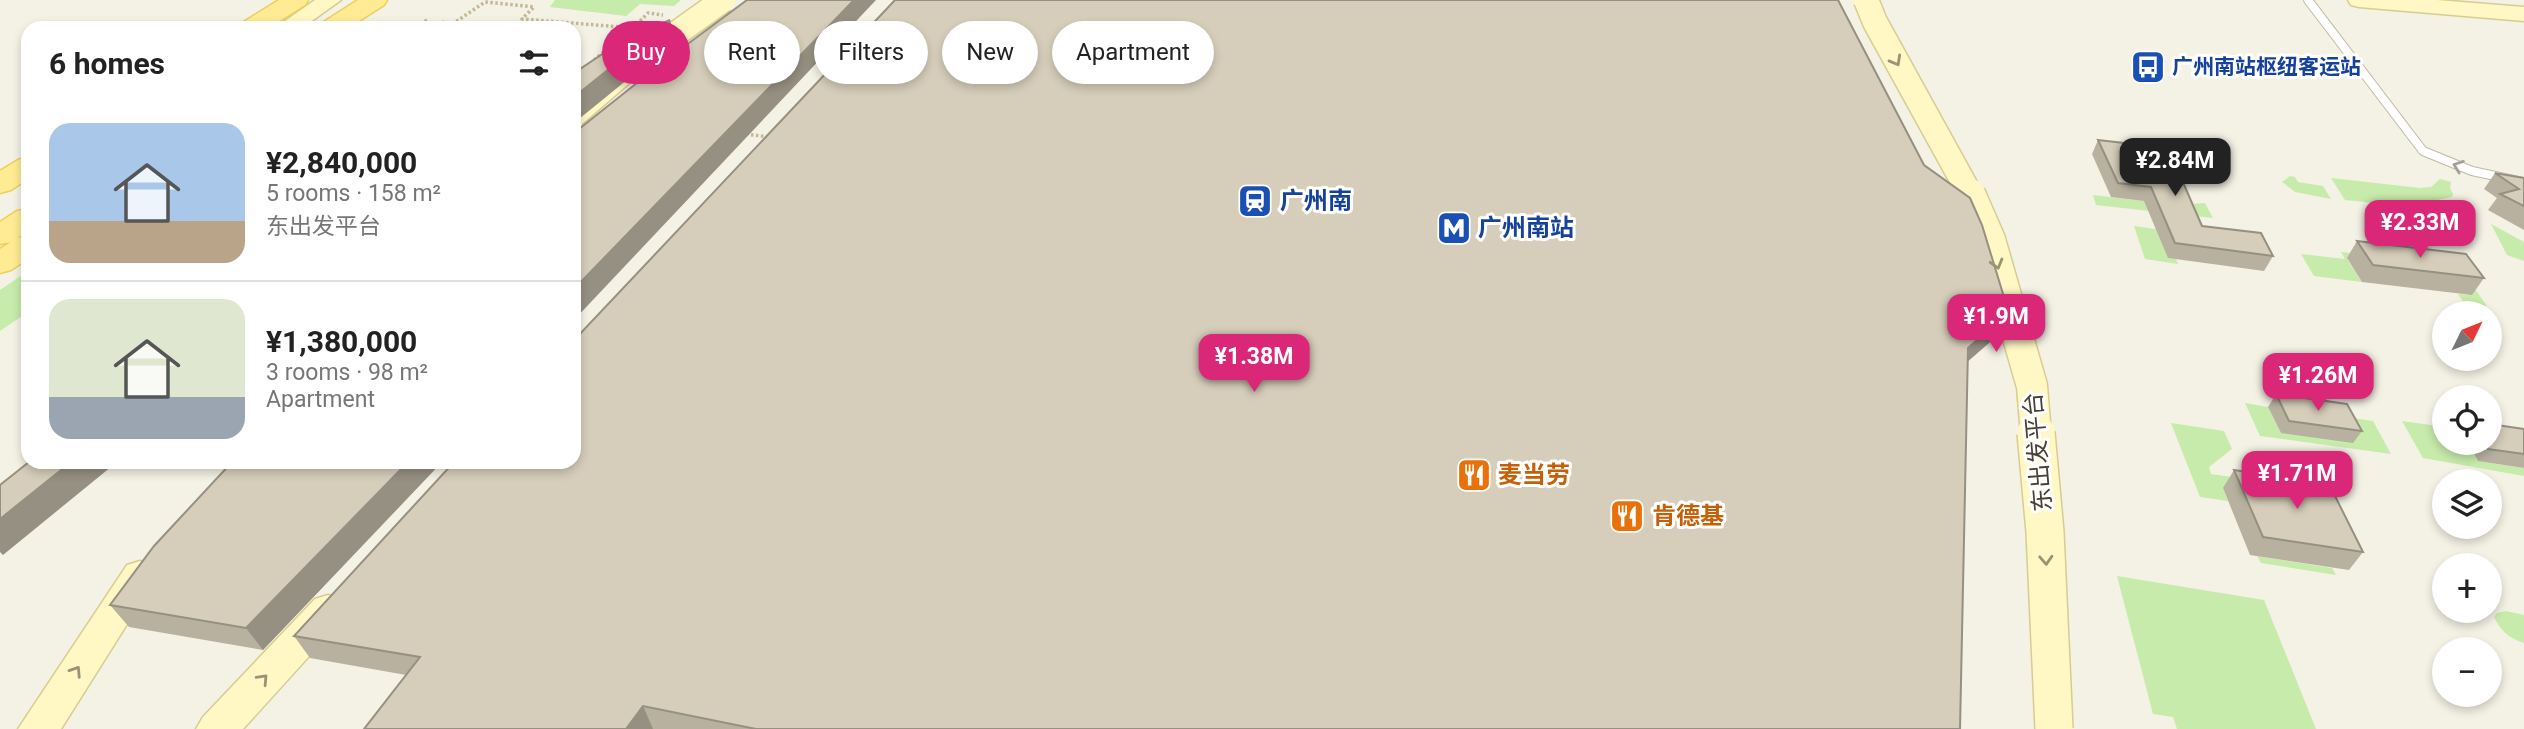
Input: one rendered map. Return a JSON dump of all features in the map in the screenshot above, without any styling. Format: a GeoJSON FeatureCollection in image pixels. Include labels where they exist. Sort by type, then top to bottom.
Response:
{"type":"FeatureCollection","features":[{"type":"Feature","properties":{"kind":"main road"},"geometry":{"type":"LineString","coordinates":[[262,21],[296,0]]}},
{"type":"Feature","properties":{"kind":"main road"},"geometry":{"type":"LineString","coordinates":[[332,19],[375,0]]}},
{"type":"Feature","properties":{"kind":"main road"},"geometry":{"type":"LineString","coordinates":[[0,184],[21,170]]}},
{"type":"Feature","properties":{"kind":"main road"},"geometry":{"type":"LineString","coordinates":[[0,235],[21,222]]}},
{"type":"Feature","properties":{"kind":"main road"},"geometry":{"type":"LineString","coordinates":[[0,263],[21,250]]}},
{"type":"Feature","properties":{"kind":"street","name":"东出发平台"},"geometry":{"type":"LineString","coordinates":[[1867,0],[1875,22],[1973,199],[1990,240],[2032,386],[2045,532],[2054,729]]}},
{"type":"Feature","properties":{"kind":"street"},"geometry":{"type":"LineString","coordinates":[[2359,0],[2524,14]]}},
{"type":"Feature","properties":{"kind":"street"},"geometry":{"type":"LineString","coordinates":[[581,123],[659,71],[732,4]]}},
{"type":"Feature","properties":{"kind":"street"},"geometry":{"type":"LineString","coordinates":[[39,729],[135,581],[160,548]]}},
{"type":"Feature","properties":{"kind":"street"},"geometry":{"type":"LineString","coordinates":[[217,729],[355,581]]}},
{"type":"Feature","properties":{"kind":"lane"},"geometry":{"type":"LineString","coordinates":[[2308,0],[2423,151],[2472,171],[2524,182]]}},
{"type":"Feature","properties":{"kind":"path"},"geometry":{"type":"LineString","coordinates":[[457,21],[485,2],[534,7],[522,19],[547,21]]}},
{"type":"Feature","properties":{"kind":"path"},"geometry":{"type":"LineString","coordinates":[[581,24],[633,28],[594,60]]}},
{"type":"Feature","properties":{"kind":"path"},"geometry":{"type":"LineString","coordinates":[[738,133],[779,138]]}},
{"type":"Feature","properties":{"kind":"green space"},"geometry":{"type":"Polygon","coordinates":[[[555,0],[681,0],[674,6],[640,4],[626,16],[550,7],[555,0]]]}},
{"type":"Feature","properties":{"kind":"green space"},"geometry":{"type":"Polygon","coordinates":[[[2290,176],[2295,177],[2298,182],[2323,186],[2331,199],[2295,192],[2282,182],[2290,176]]]}},
{"type":"Feature","properties":{"kind":"green space"},"geometry":{"type":"Polygon","coordinates":[[[2331,178],[2420,188],[2431,187],[2440,179],[2451,182],[2453,194],[2452,197],[2437,200],[2431,207],[2425,208],[2345,200],[2331,178]]]}},
{"type":"Feature","properties":{"kind":"green space"},"geometry":{"type":"Polygon","coordinates":[[[2093,195],[2179,205],[2205,203],[2213,218],[2096,205],[2093,195]]]}},
{"type":"Feature","properties":{"kind":"green space"},"geometry":{"type":"Polygon","coordinates":[[[2371,213],[2460,224],[2472,226],[2473,229],[2462,235],[2380,226],[2371,213]]]}},
{"type":"Feature","properties":{"kind":"green space"},"geometry":{"type":"Polygon","coordinates":[[[2491,224],[2524,242],[2524,261],[2507,255],[2491,224]]]}},
{"type":"Feature","properties":{"kind":"green space"},"geometry":{"type":"Polygon","coordinates":[[[2134,226],[2246,242],[2168,258],[2176,259],[2178,264],[2145,259],[2134,226]]]}},
{"type":"Feature","properties":{"kind":"green space"},"geometry":{"type":"Polygon","coordinates":[[[2341,252],[2458,265],[2483,301],[2463,301],[2458,294],[2471,295],[2347,259],[2362,282],[2314,276],[2301,254],[2345,259],[2341,252]]]}},
{"type":"Feature","properties":{"kind":"green space"},"geometry":{"type":"Polygon","coordinates":[[[21,276],[21,317],[0,331],[0,290],[21,276]]]}},
{"type":"Feature","properties":{"kind":"green space"},"geometry":{"type":"Polygon","coordinates":[[[2245,403],[2268,407],[2281,433],[2338,416],[2373,421],[2391,454],[2260,436],[2245,403]]]}},
{"type":"Feature","properties":{"kind":"green space"},"geometry":{"type":"Polygon","coordinates":[[[2402,421],[2432,425],[2432,455],[2475,455],[2478,461],[2524,468],[2524,476],[2502,472],[2502,469],[2485,469],[2423,458],[2402,421]]]}},
{"type":"Feature","properties":{"kind":"green space"},"geometry":{"type":"Polygon","coordinates":[[[2171,423],[2224,431],[2232,449],[2209,467],[2211,474],[2239,478],[2257,455],[2304,462],[2319,490],[2223,488],[2228,501],[2200,497],[2171,423]]]}},
{"type":"Feature","properties":{"kind":"green space"},"geometry":{"type":"Polygon","coordinates":[[[2257,556],[2332,568],[2336,575],[2261,563],[2257,556]]]}},
{"type":"Feature","properties":{"kind":"green space"},"geometry":{"type":"Polygon","coordinates":[[[2117,576],[2264,600],[2316,729],[2177,729],[2173,717],[2153,714],[2117,576]]]}},
{"type":"Feature","properties":{"kind":"green space"},"geometry":{"type":"Polygon","coordinates":[[[2502,612],[2524,615],[2524,643],[2510,636],[2497,623],[2502,623],[2502,612]]]}},
{"type":"Feature","properties":{"kind":"building"},"geometry":{"type":"Polygon","coordinates":[[[747,0],[854,0],[834,21],[814,21],[814,41],[800,56],[800,21],[719,21],[747,0]]]}},
{"type":"Feature","properties":{"kind":"building","name":"广州南站"},"geometry":{"type":"Polygon","coordinates":[[[895,0],[1838,0],[1924,165],[1970,198],[1982,225],[2007,307],[2000,320],[1968,348],[1960,729],[756,729],[643,706],[626,729],[364,729],[420,657],[294,636],[448,469],[581,469],[581,333],[816,84],[928,84],[928,21],[875,21],[895,0]]]}},
{"type":"Feature","properties":{"kind":"building"},"geometry":{"type":"Polygon","coordinates":[[[704,32],[704,84],[773,84],[581,282],[581,127],[636,84],[690,84],[690,42],[704,32]]]}},
{"type":"Feature","properties":{"kind":"building"},"geometry":{"type":"Polygon","coordinates":[[[602,54],[602,75],[581,91],[581,68],[602,54]]]}},
{"type":"Feature","properties":{"kind":"building"},"geometry":{"type":"Polygon","coordinates":[[[2098,140],[2168,148],[2202,226],[2261,233],[2273,256],[2175,243],[2151,187],[2118,183],[2098,140]]]}},
{"type":"Feature","properties":{"kind":"building"},"geometry":{"type":"Polygon","coordinates":[[[2495,173],[2524,178],[2524,206],[2500,194],[2519,189],[2495,173]]]}},
{"type":"Feature","properties":{"kind":"building"},"geometry":{"type":"Polygon","coordinates":[[[2357,241],[2466,254],[2484,278],[2373,265],[2357,241]]]}},
{"type":"Feature","properties":{"kind":"building"},"geometry":{"type":"Polygon","coordinates":[[[2276,394],[2347,404],[2362,431],[2289,421],[2276,394]]]}},
{"type":"Feature","properties":{"kind":"building"},"geometry":{"type":"Polygon","coordinates":[[[2502,426],[2524,429],[2524,454],[2502,451],[2502,426]]]}},
{"type":"Feature","properties":{"kind":"building"},"geometry":{"type":"Polygon","coordinates":[[[21,468],[62,469],[0,519],[0,485],[21,468]]]}},
{"type":"Feature","properties":{"kind":"building"},"geometry":{"type":"Polygon","coordinates":[[[226,469],[401,469],[246,628],[110,605],[154,546],[226,469]]]}},
{"type":"Feature","properties":{"kind":"building"},"geometry":{"type":"Polygon","coordinates":[[[2234,470],[2329,484],[2363,552],[2263,537],[2234,470]]]}},
{"type":"Feature","properties":{"kind":"place","name":"广州南站枢纽客运站"},"geometry":{"type":"Point","coordinates":[2148,67]}},
{"type":"Feature","properties":{"kind":"place","name":"广州南"},"geometry":{"type":"Point","coordinates":[1255,201]}},
{"type":"Feature","properties":{"kind":"place","name":"广州南站"},"geometry":{"type":"Point","coordinates":[1454,228]}},
{"type":"Feature","properties":{"kind":"place","name":"麦当劳"},"geometry":{"type":"Point","coordinates":[1474,475]}},
{"type":"Feature","properties":{"kind":"place","name":"肯德基"},"geometry":{"type":"Point","coordinates":[1627,516]}}]}
